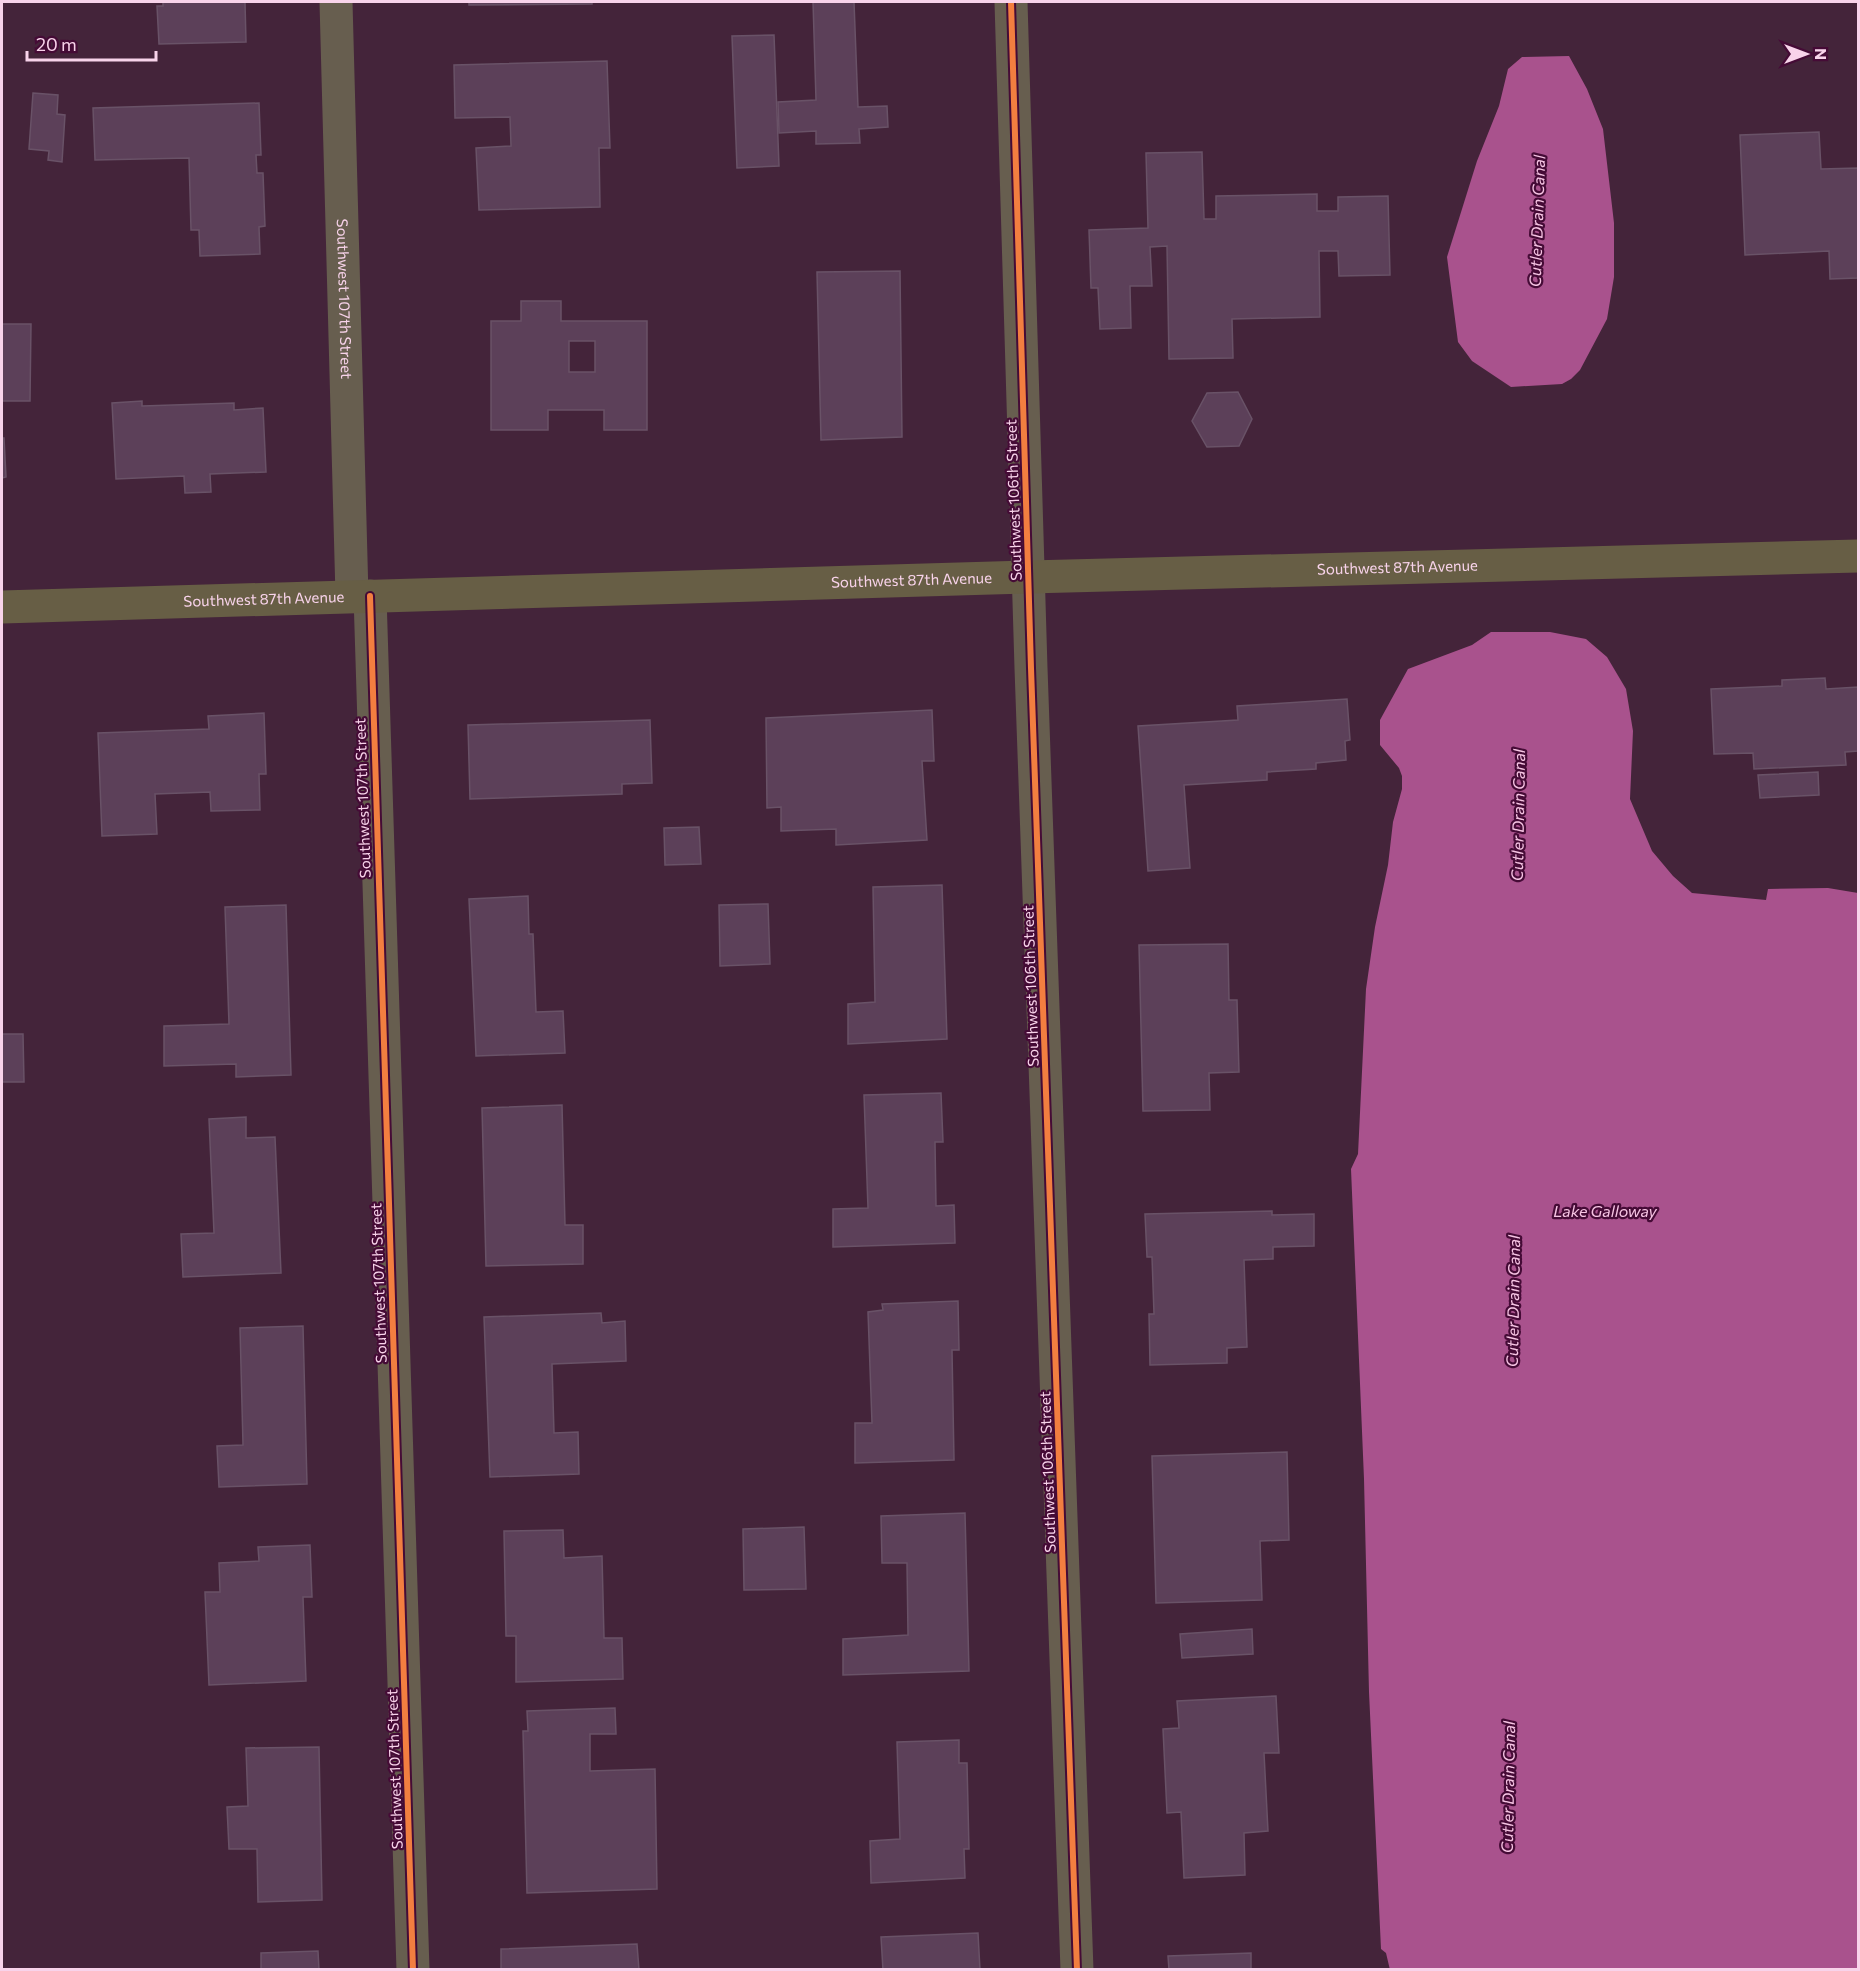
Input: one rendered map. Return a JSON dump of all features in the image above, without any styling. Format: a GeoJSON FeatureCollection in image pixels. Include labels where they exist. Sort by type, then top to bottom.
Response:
{"type":"FeatureCollection","features":[{"type":"Feature","properties":{"kind":"main road","name":"Southwest 87th Avenue"},"geometry":{"type":"LineString","coordinates":[[2,607],[1858,556]]}},
{"type":"Feature","properties":{"kind":"street","name":"Southwest 107th Street"},"geometry":{"type":"LineString","coordinates":[[336,2],[361,596],[371,687],[413,1970]]}},
{"type":"Feature","properties":{"kind":"street","name":"Southwest 106th Street"},"geometry":{"type":"LineString","coordinates":[[1011,2],[1077,1970]]}},
{"type":"Feature","properties":{"kind":"water","name":"Cutler Drain Canal"},"geometry":{"type":"Polygon","coordinates":[[[1569,56],[1587,89],[1603,129],[1614,223],[1614,277],[1607,319],[1580,370],[1571,379],[1562,384],[1511,387],[1472,361],[1458,342],[1447,257],[1477,161],[1499,106],[1508,69],[1522,57],[1569,56]]]}},
{"type":"Feature","properties":{"kind":"water","name":"Lake Galloway"},"geometry":{"type":"Polygon","coordinates":[[[1491,632],[1550,632],[1586,639],[1607,657],[1626,689],[1633,731],[1630,799],[1652,851],[1673,876],[1692,893],[1766,900],[1768,889],[1828,888],[1858,893],[1858,1969],[1390,1970],[1386,1953],[1381,1949],[1369,1692],[1364,1479],[1351,1169],[1358,1154],[1366,989],[1375,927],[1388,865],[1393,822],[1402,789],[1402,776],[1399,768],[1380,745],[1380,720],[1408,669],[1472,645],[1491,632]]]}},
{"type":"Feature","properties":{"kind":"building"},"geometry":{"type":"Polygon","coordinates":[[[163,2],[245,2],[246,42],[159,44],[157,6],[163,6],[163,2]]]}},
{"type":"Feature","properties":{"kind":"building"},"geometry":{"type":"Polygon","coordinates":[[[469,2],[592,2],[592,4],[469,5],[469,2]]]}},
{"type":"Feature","properties":{"kind":"building"},"geometry":{"type":"Polygon","coordinates":[[[813,2],[854,2],[858,107],[887,106],[888,127],[859,129],[860,143],[816,144],[816,131],[779,133],[778,102],[816,100],[813,2]]]}},
{"type":"Feature","properties":{"kind":"building"},"geometry":{"type":"Polygon","coordinates":[[[774,35],[779,166],[737,168],[732,36],[774,35]]]}},
{"type":"Feature","properties":{"kind":"building"},"geometry":{"type":"Polygon","coordinates":[[[607,61],[610,148],[599,148],[600,207],[479,210],[476,148],[511,146],[510,117],[455,118],[454,65],[607,61]]]}},
{"type":"Feature","properties":{"kind":"building"},"geometry":{"type":"Polygon","coordinates":[[[33,93],[58,95],[57,114],[65,115],[62,162],[48,160],[49,151],[29,149],[33,93]]]}},
{"type":"Feature","properties":{"kind":"building"},"geometry":{"type":"Polygon","coordinates":[[[259,103],[261,155],[256,155],[257,173],[263,173],[265,226],[259,227],[260,254],[200,256],[199,230],[191,230],[189,158],[95,160],[93,108],[259,103]]]}},
{"type":"Feature","properties":{"kind":"building"},"geometry":{"type":"Polygon","coordinates":[[[1819,132],[1821,169],[1858,168],[1858,278],[1830,279],[1829,251],[1745,255],[1740,135],[1819,132]]]}},
{"type":"Feature","properties":{"kind":"building"},"geometry":{"type":"Polygon","coordinates":[[[1202,152],[1204,219],[1216,219],[1216,196],[1317,194],[1317,211],[1338,211],[1338,197],[1388,196],[1390,275],[1339,276],[1338,251],[1319,251],[1320,317],[1232,319],[1233,358],[1169,359],[1167,246],[1150,247],[1152,286],[1130,286],[1131,328],[1100,329],[1098,288],[1091,288],[1089,230],[1148,228],[1146,153],[1202,152]]]}},
{"type":"Feature","properties":{"kind":"building"},"geometry":{"type":"Polygon","coordinates":[[[900,271],[902,437],[821,440],[817,272],[900,271]]]}},
{"type":"Feature","properties":{"kind":"building"},"geometry":{"type":"Polygon","coordinates":[[[521,301],[561,301],[561,321],[647,321],[647,430],[604,430],[604,410],[548,410],[548,430],[491,430],[491,321],[521,321],[521,301]],[[569,341],[569,372],[595,372],[595,341],[569,341]]]}},
{"type":"Feature","properties":{"kind":"building"},"geometry":{"type":"Polygon","coordinates":[[[2,324],[31,324],[30,401],[2,401],[2,324]]]}},
{"type":"Feature","properties":{"kind":"building"},"geometry":{"type":"Polygon","coordinates":[[[1238,392],[1252,419],[1239,446],[1207,447],[1192,421],[1207,393],[1238,392]]]}},
{"type":"Feature","properties":{"kind":"building"},"geometry":{"type":"Polygon","coordinates":[[[142,401],[142,406],[234,403],[234,410],[263,408],[266,472],[210,474],[211,492],[185,493],[184,476],[116,479],[112,403],[142,401]]]}},
{"type":"Feature","properties":{"kind":"building"},"geometry":{"type":"Polygon","coordinates":[[[2,438],[4,438],[6,477],[2,478],[2,438]]]}},
{"type":"Feature","properties":{"kind":"building"},"geometry":{"type":"Polygon","coordinates":[[[1825,678],[1826,689],[1858,687],[1858,751],[1845,752],[1846,765],[1754,769],[1753,753],[1714,754],[1711,689],[1782,686],[1782,680],[1825,678]]]}},
{"type":"Feature","properties":{"kind":"building"},"geometry":{"type":"Polygon","coordinates":[[[1347,699],[1350,740],[1345,741],[1346,760],[1316,763],[1316,769],[1267,772],[1267,780],[1184,785],[1190,868],[1148,871],[1138,726],[1238,720],[1237,706],[1347,699]]]}},
{"type":"Feature","properties":{"kind":"building"},"geometry":{"type":"Polygon","coordinates":[[[932,710],[934,761],[922,761],[927,840],[836,845],[836,829],[781,831],[781,807],[767,808],[766,718],[932,710]]]}},
{"type":"Feature","properties":{"kind":"building"},"geometry":{"type":"Polygon","coordinates":[[[264,713],[266,774],[259,774],[260,810],[211,811],[210,792],[155,794],[157,834],[102,836],[98,733],[209,729],[208,716],[264,713]]]}},
{"type":"Feature","properties":{"kind":"building"},"geometry":{"type":"Polygon","coordinates":[[[650,720],[652,783],[622,784],[622,794],[470,799],[468,725],[650,720]]]}},
{"type":"Feature","properties":{"kind":"building"},"geometry":{"type":"Polygon","coordinates":[[[1818,772],[1819,795],[1760,798],[1758,775],[1818,772]]]}},
{"type":"Feature","properties":{"kind":"building"},"geometry":{"type":"Polygon","coordinates":[[[699,827],[701,864],[665,865],[664,828],[699,827]]]}},
{"type":"Feature","properties":{"kind":"building"},"geometry":{"type":"Polygon","coordinates":[[[942,885],[947,1039],[848,1044],[848,1004],[875,1002],[873,887],[942,885]]]}},
{"type":"Feature","properties":{"kind":"building"},"geometry":{"type":"Polygon","coordinates":[[[528,896],[529,934],[533,934],[536,1012],[563,1011],[565,1053],[476,1056],[469,899],[528,896]]]}},
{"type":"Feature","properties":{"kind":"building"},"geometry":{"type":"Polygon","coordinates":[[[768,904],[770,964],[720,966],[719,905],[768,904]]]}},
{"type":"Feature","properties":{"kind":"building"},"geometry":{"type":"Polygon","coordinates":[[[286,905],[291,1075],[236,1077],[236,1064],[164,1066],[164,1026],[229,1024],[225,907],[286,905]]]}},
{"type":"Feature","properties":{"kind":"building"},"geometry":{"type":"Polygon","coordinates":[[[1228,944],[1229,1000],[1237,1000],[1239,1072],[1209,1073],[1210,1110],[1143,1111],[1139,945],[1228,944]]]}},
{"type":"Feature","properties":{"kind":"building"},"geometry":{"type":"Polygon","coordinates":[[[2,1034],[23,1034],[24,1082],[2,1082],[2,1034]]]}},
{"type":"Feature","properties":{"kind":"building"},"geometry":{"type":"Polygon","coordinates":[[[941,1093],[943,1142],[935,1142],[936,1206],[954,1205],[955,1243],[833,1247],[833,1209],[868,1208],[864,1095],[941,1093]]]}},
{"type":"Feature","properties":{"kind":"building"},"geometry":{"type":"Polygon","coordinates":[[[562,1105],[565,1225],[583,1225],[583,1264],[486,1266],[482,1108],[562,1105]]]}},
{"type":"Feature","properties":{"kind":"building"},"geometry":{"type":"Polygon","coordinates":[[[246,1117],[246,1138],[275,1137],[281,1273],[183,1277],[181,1234],[214,1233],[209,1119],[246,1117]]]}},
{"type":"Feature","properties":{"kind":"building"},"geometry":{"type":"Polygon","coordinates":[[[1272,1211],[1272,1215],[1314,1214],[1314,1246],[1273,1247],[1273,1259],[1244,1260],[1247,1347],[1227,1348],[1227,1363],[1150,1365],[1149,1314],[1154,1314],[1152,1257],[1147,1257],[1145,1214],[1272,1211]]]}},
{"type":"Feature","properties":{"kind":"building"},"geometry":{"type":"Polygon","coordinates":[[[958,1301],[959,1350],[952,1350],[954,1460],[855,1463],[855,1423],[872,1423],[868,1312],[883,1310],[882,1304],[958,1301]]]}},
{"type":"Feature","properties":{"kind":"building"},"geometry":{"type":"Polygon","coordinates":[[[601,1313],[602,1323],[625,1321],[626,1361],[552,1364],[554,1433],[578,1432],[579,1474],[490,1477],[484,1317],[601,1313]]]}},
{"type":"Feature","properties":{"kind":"building"},"geometry":{"type":"Polygon","coordinates":[[[303,1326],[307,1484],[219,1487],[217,1446],[243,1445],[240,1328],[303,1326]]]}},
{"type":"Feature","properties":{"kind":"building"},"geometry":{"type":"Polygon","coordinates":[[[1287,1452],[1289,1540],[1260,1541],[1262,1600],[1156,1603],[1152,1456],[1287,1452]]]}},
{"type":"Feature","properties":{"kind":"building"},"geometry":{"type":"Polygon","coordinates":[[[965,1513],[969,1671],[843,1675],[843,1639],[908,1635],[907,1563],[882,1563],[881,1516],[965,1513]]]}},
{"type":"Feature","properties":{"kind":"building"},"geometry":{"type":"Polygon","coordinates":[[[804,1527],[806,1589],[744,1590],[743,1529],[804,1527]]]}},
{"type":"Feature","properties":{"kind":"building"},"geometry":{"type":"Polygon","coordinates":[[[563,1530],[564,1558],[602,1556],[604,1638],[622,1638],[623,1679],[516,1682],[516,1636],[506,1636],[504,1531],[563,1530]]]}},
{"type":"Feature","properties":{"kind":"building"},"geometry":{"type":"Polygon","coordinates":[[[310,1545],[312,1597],[303,1597],[306,1681],[209,1685],[205,1592],[220,1592],[219,1563],[259,1561],[258,1547],[310,1545]]]}},
{"type":"Feature","properties":{"kind":"building"},"geometry":{"type":"Polygon","coordinates":[[[1252,1629],[1253,1654],[1182,1658],[1180,1634],[1252,1629]]]}},
{"type":"Feature","properties":{"kind":"building"},"geometry":{"type":"Polygon","coordinates":[[[1276,1696],[1279,1753],[1264,1753],[1268,1831],[1244,1833],[1245,1875],[1184,1878],[1181,1812],[1167,1813],[1163,1729],[1179,1728],[1177,1701],[1276,1696]]]}},
{"type":"Feature","properties":{"kind":"building"},"geometry":{"type":"Polygon","coordinates":[[[615,1708],[616,1734],[590,1734],[590,1771],[655,1769],[657,1889],[527,1893],[523,1731],[528,1731],[527,1711],[615,1708]]]}},
{"type":"Feature","properties":{"kind":"building"},"geometry":{"type":"Polygon","coordinates":[[[959,1740],[959,1763],[967,1763],[969,1849],[964,1849],[965,1878],[871,1883],[870,1841],[900,1839],[897,1742],[959,1740]]]}},
{"type":"Feature","properties":{"kind":"building"},"geometry":{"type":"Polygon","coordinates":[[[319,1747],[322,1900],[258,1902],[257,1849],[229,1849],[227,1807],[248,1806],[246,1748],[319,1747]]]}},
{"type":"Feature","properties":{"kind":"building"},"geometry":{"type":"Polygon","coordinates":[[[978,1933],[980,1970],[883,1970],[881,1937],[978,1933]]]}},
{"type":"Feature","properties":{"kind":"building"},"geometry":{"type":"Polygon","coordinates":[[[637,1944],[639,1970],[501,1970],[501,1949],[637,1944]]]}},
{"type":"Feature","properties":{"kind":"building"},"geometry":{"type":"Polygon","coordinates":[[[318,1951],[319,1970],[261,1970],[261,1953],[318,1951]]]}},
{"type":"Feature","properties":{"kind":"building"},"geometry":{"type":"Polygon","coordinates":[[[1251,1953],[1251,1970],[1169,1970],[1168,1956],[1251,1953]]]}},
{"type":"Feature","properties":{"kind":"cycle path"},"geometry":{"type":"LineString","coordinates":[[1011,2],[1031,668],[1077,1970]]}},
{"type":"Feature","properties":{"kind":"cycle path"},"geometry":{"type":"LineString","coordinates":[[370,596],[413,1970]]}}]}
